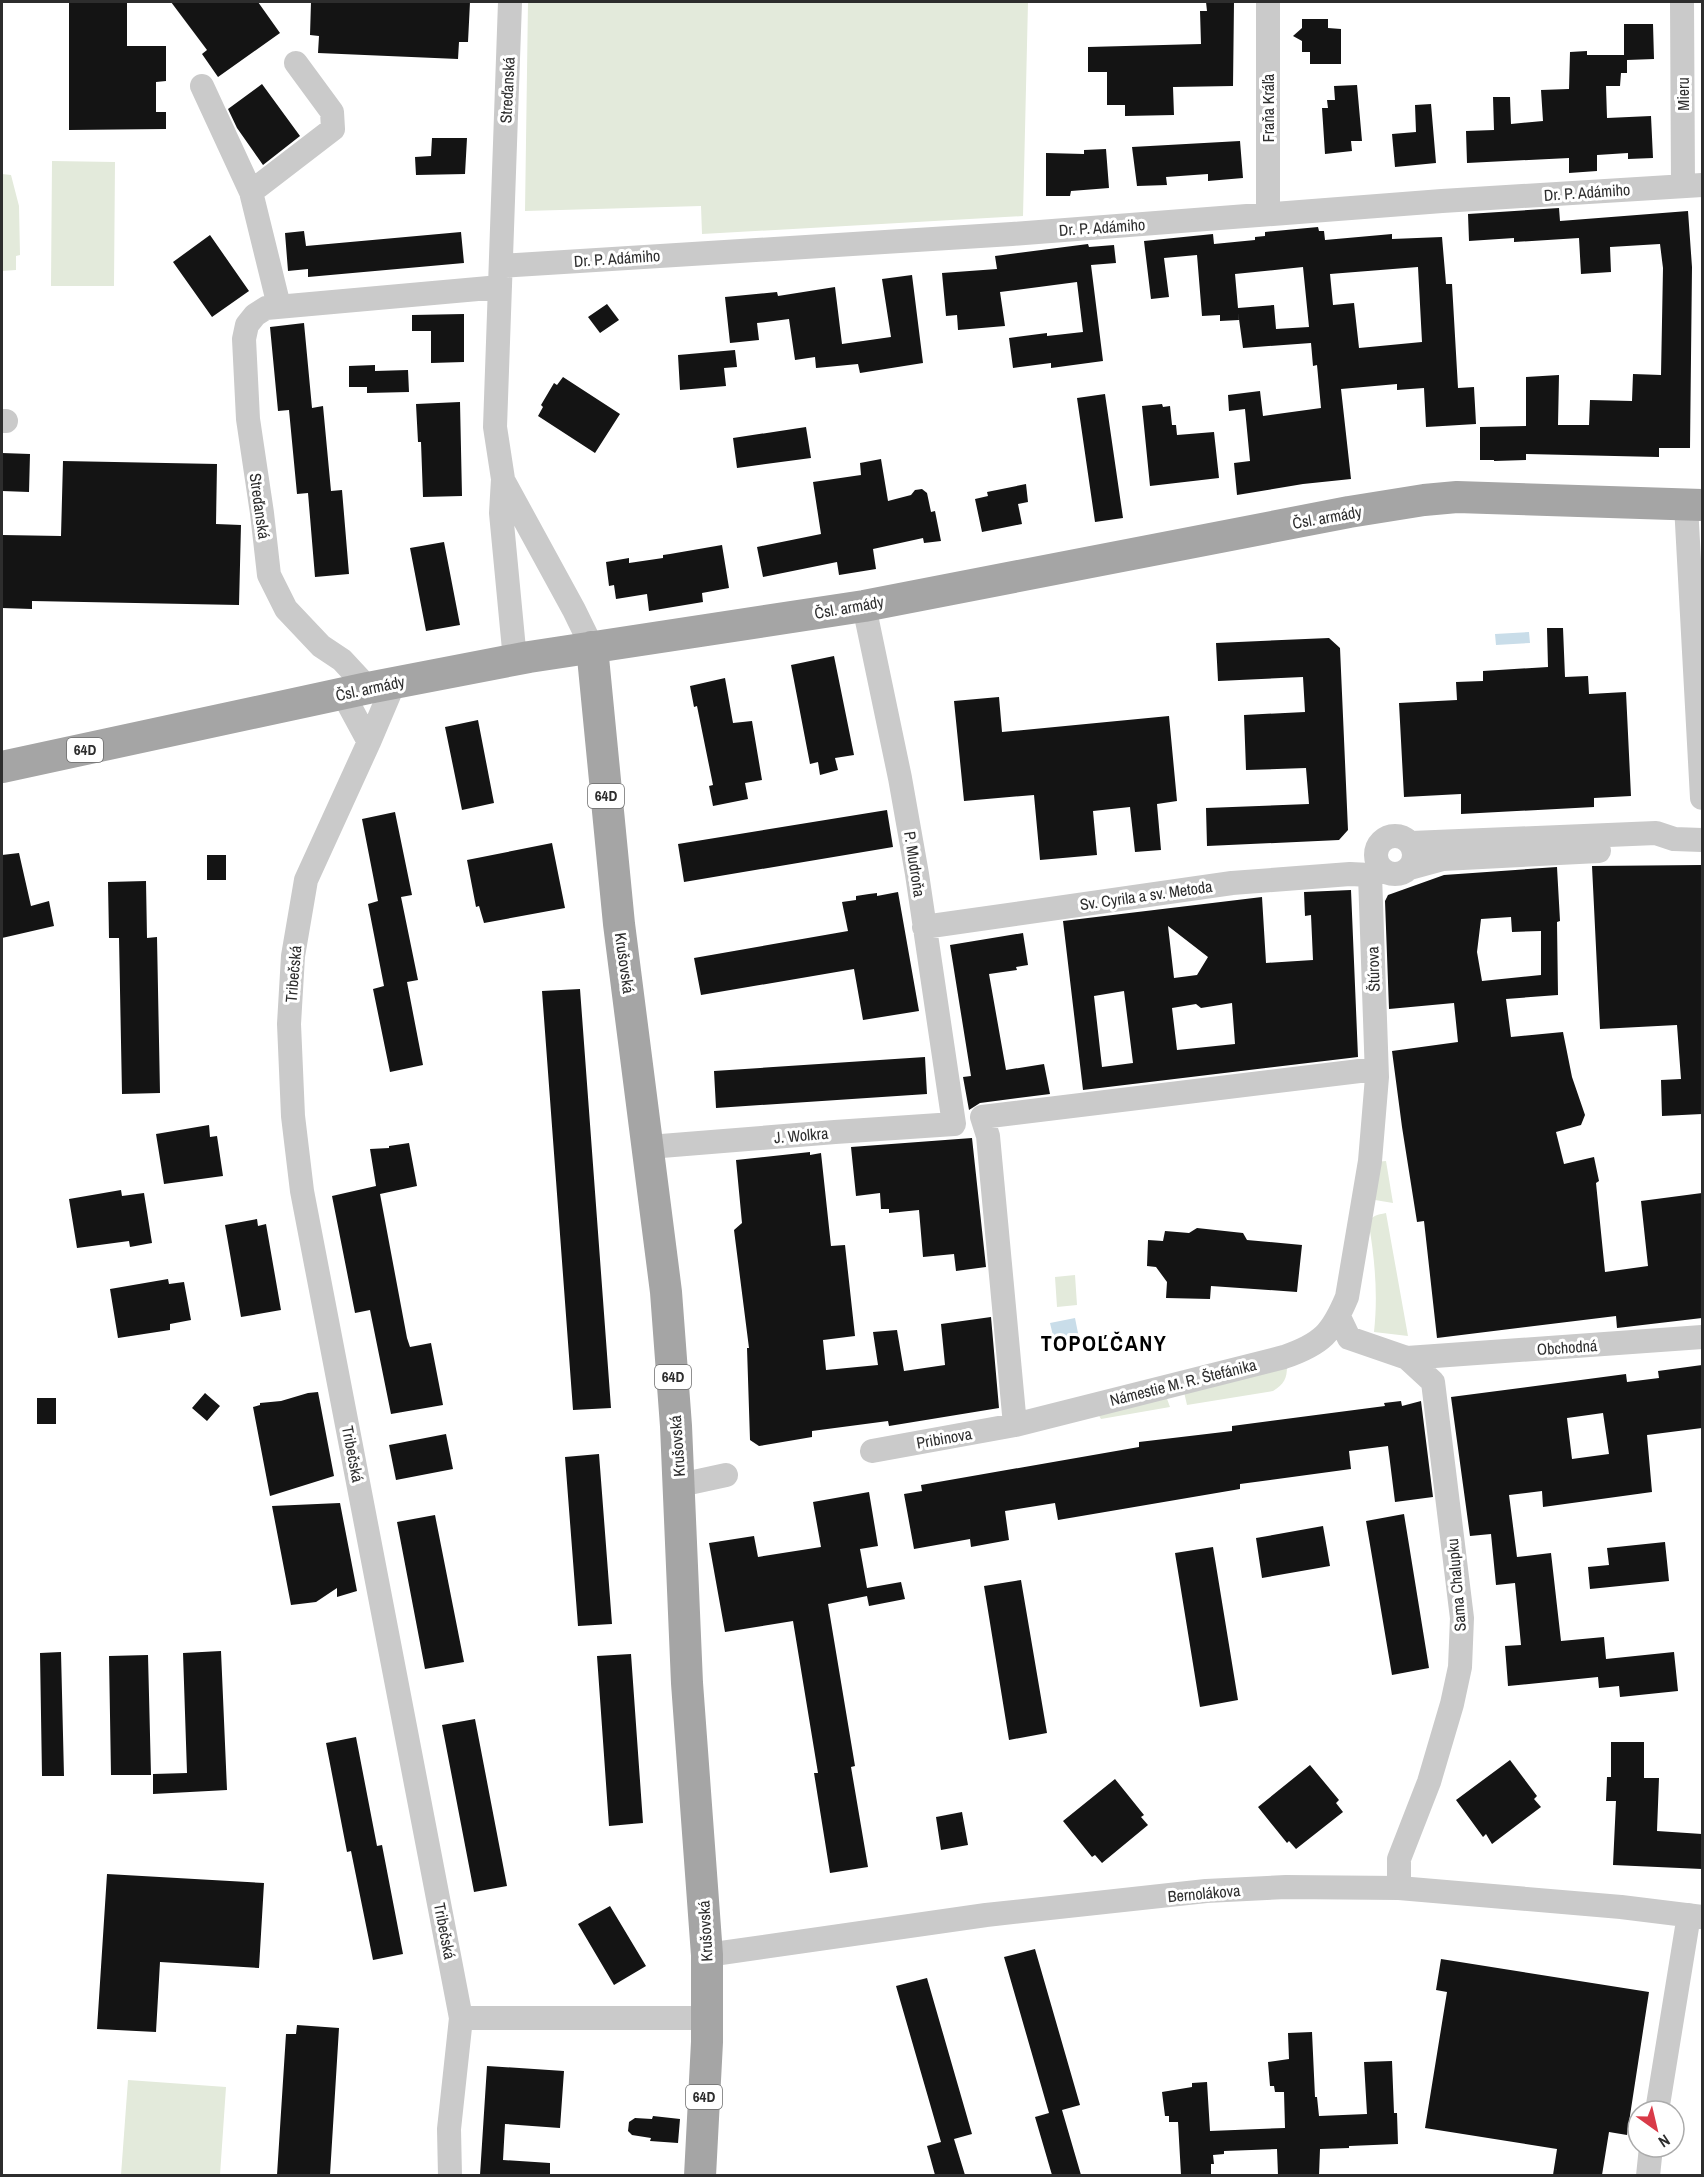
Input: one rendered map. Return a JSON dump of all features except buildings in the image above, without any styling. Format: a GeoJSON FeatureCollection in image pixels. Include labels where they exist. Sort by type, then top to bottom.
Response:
{"type":"FeatureCollection","features":[{"type":"Feature","properties":{"kind":"main road","name":"Čsl. armády"},"geometry":{"type":"LineString","coordinates":[[2,767],[368,688],[515,660],[864,606],[1349,512],[1424,500],[1493,497],[1694,504]]}},
{"type":"Feature","properties":{"kind":"main road","name":"Krušovská"},"geometry":{"type":"LineString","coordinates":[[592,647],[620,924],[666,1292],[680,1485],[687,1683],[707,1955],[707,2018],[700,2175]]}},
{"type":"Feature","properties":{"kind":"street","name":"Streďanská"},"geometry":{"type":"LineString","coordinates":[[510,2],[495,427],[503,478],[501,513],[515,660]]}},
{"type":"Feature","properties":{"kind":"street","name":"Fraňa Kráľa"},"geometry":{"type":"LineString","coordinates":[[1268,2],[1268,214]]}},
{"type":"Feature","properties":{"kind":"street","name":"Mieru"},"geometry":{"type":"LineString","coordinates":[[1682,2],[1693,186]]}},
{"type":"Feature","properties":{"kind":"street"},"geometry":{"type":"LineString","coordinates":[[251,192],[333,129],[332,112],[296,63]]}},
{"type":"Feature","properties":{"kind":"street"},"geometry":{"type":"LineString","coordinates":[[202,86],[251,192],[279,306]]}},
{"type":"Feature","properties":{"kind":"street","name":"Dr. P. Adámiho"},"geometry":{"type":"LineString","coordinates":[[501,276],[704,253],[1012,234],[1268,214],[1693,186]]}},
{"type":"Feature","properties":{"kind":"street","name":"Streďanská"},"geometry":{"type":"LineString","coordinates":[[368,688],[342,660],[321,646],[286,609],[269,574],[248,419],[244,339],[247,325],[255,315],[266,308],[501,276]]}},
{"type":"Feature","properties":{"kind":"street","name":"Streďanská"},"geometry":{"type":"LineString","coordinates":[[503,478],[592,647]]}},
{"type":"Feature","properties":{"kind":"street"},"geometry":{"type":"LineString","coordinates":[[1694,504],[1702,798]]}},
{"type":"Feature","properties":{"kind":"street","name":"P. Mudroňa"},"geometry":{"type":"LineString","coordinates":[[864,606],[900,778],[917,874],[954,1124]]}},
{"type":"Feature","properties":{"kind":"street"},"geometry":{"type":"LineString","coordinates":[[368,688],[369,742]]}},
{"type":"Feature","properties":{"kind":"street","name":"Tribečská"},"geometry":{"type":"LineString","coordinates":[[368,688],[369,742],[306,880],[294,956],[289,1024],[293,1116],[302,1191],[461,2019],[449,2129],[450,2175]]}},
{"type":"Feature","properties":{"kind":"street","name":"Sv. Cyrila a sv. Metoda"},"geometry":{"type":"LineString","coordinates":[[1377,873],[1377,847],[1386,837],[1393,836],[1400,836],[1411,843],[1644,834],[1656,834],[1674,839],[1702,840]]}},
{"type":"Feature","properties":{"kind":"street","name":"Sv. Cyrila a sv. Metoda"},"geometry":{"type":"LineString","coordinates":[[924,927],[1232,884],[1350,874],[1397,875],[1410,868],[1443,860],[1656,849],[1674,839]]}},
{"type":"Feature","properties":{"kind":"street"},"geometry":{"type":"LineString","coordinates":[[1410,868],[1415,856],[1411,843]]}},
{"type":"Feature","properties":{"kind":"street","name":"Štúrova"},"geometry":{"type":"LineString","coordinates":[[1377,873],[1377,1073]]}},
{"type":"Feature","properties":{"kind":"street"},"geometry":{"type":"LineString","coordinates":[[1015,1425],[988,1136],[982,1117],[1377,1073]]}},
{"type":"Feature","properties":{"kind":"street","name":"Námestie M. R. Štefánika"},"geometry":{"type":"LineString","coordinates":[[1015,1425],[1284,1357],[1303,1350],[1324,1338],[1339,1317],[1347,1297],[1370,1161],[1377,1073]]}},
{"type":"Feature","properties":{"kind":"street","name":"J. Wolkra"},"geometry":{"type":"LineString","coordinates":[[649,1148],[954,1124]]}},
{"type":"Feature","properties":{"kind":"street"},"geometry":{"type":"LineString","coordinates":[[1339,1317],[1349,1338],[1407,1358]]}},
{"type":"Feature","properties":{"kind":"street","name":"Obchodná"},"geometry":{"type":"LineString","coordinates":[[1407,1358],[1702,1337]]}},
{"type":"Feature","properties":{"kind":"street","name":"Sama Chalupku"},"geometry":{"type":"LineString","coordinates":[[1399,1888],[1399,1859],[1429,1782],[1452,1704],[1460,1667],[1462,1618],[1433,1382],[1407,1358]]}},
{"type":"Feature","properties":{"kind":"street","name":"Pribinova"},"geometry":{"type":"LineString","coordinates":[[872,1451],[1015,1425]]}},
{"type":"Feature","properties":{"kind":"street"},"geometry":{"type":"LineString","coordinates":[[680,1485],[726,1475]]}},
{"type":"Feature","properties":{"kind":"street","name":"Bernolákova"},"geometry":{"type":"LineString","coordinates":[[707,1955],[986,1915],[1206,1891],[1286,1887],[1399,1888],[1587,1903],[1696,1916]]}},
{"type":"Feature","properties":{"kind":"street"},"geometry":{"type":"LineString","coordinates":[[1659,2099],[1696,1916]]}},
{"type":"Feature","properties":{"kind":"street"},"geometry":{"type":"LineString","coordinates":[[461,2019],[707,2018]]}},
{"type":"Feature","properties":{"kind":"street"},"geometry":{"type":"LineString","coordinates":[[1648,2175],[1650,2159]]}},
{"type":"Feature","properties":{"kind":"green space"},"geometry":{"type":"Polygon","coordinates":[[[528,2],[1028,2],[1023,216],[702,234],[701,206],[525,211],[528,2]]]}},
{"type":"Feature","properties":{"kind":"green space"},"geometry":{"type":"Polygon","coordinates":[[[52,161],[115,162],[114,286],[51,286],[52,161]]]}},
{"type":"Feature","properties":{"kind":"green space"},"geometry":{"type":"Polygon","coordinates":[[[2,174],[11,175],[19,206],[20,255],[16,256],[16,270],[2,271],[2,174]]]}},
{"type":"Feature","properties":{"kind":"green space"},"geometry":{"type":"Polygon","coordinates":[[[1386,1161],[1393,1203],[1369,1199],[1375,1162],[1386,1161]]]}},
{"type":"Feature","properties":{"kind":"green space"},"geometry":{"type":"Polygon","coordinates":[[[1386,1213],[1408,1336],[1374,1332],[1375,1278],[1369,1225],[1373,1217],[1386,1213]]]}},
{"type":"Feature","properties":{"kind":"green space"},"geometry":{"type":"Polygon","coordinates":[[[1075,1275],[1077,1305],[1057,1307],[1055,1277],[1075,1275]]]}},
{"type":"Feature","properties":{"kind":"green space"},"geometry":{"type":"Polygon","coordinates":[[[1287,1366],[1284,1381],[1273,1391],[1187,1405],[1184,1392],[1287,1366]]]}},
{"type":"Feature","properties":{"kind":"green space"},"geometry":{"type":"Polygon","coordinates":[[[1166,1396],[1170,1407],[1101,1419],[1098,1414],[1166,1396]]]}},
{"type":"Feature","properties":{"kind":"green space"},"geometry":{"type":"Polygon","coordinates":[[[128,2080],[226,2087],[220,2175],[121,2175],[128,2080]]]}},
{"type":"Feature","properties":{"kind":"water"},"geometry":{"type":"Polygon","coordinates":[[[1529,632],[1530,643],[1496,645],[1495,634],[1529,632]]]}},
{"type":"Feature","properties":{"kind":"water"},"geometry":{"type":"Polygon","coordinates":[[[1075,1318],[1080,1343],[1056,1348],[1050,1323],[1075,1318]]]}},
{"type":"Feature","properties":{"kind":"district","name":"TOPOĽČANY"},"geometry":{"type":"Point","coordinates":[1104,1343]}}]}
